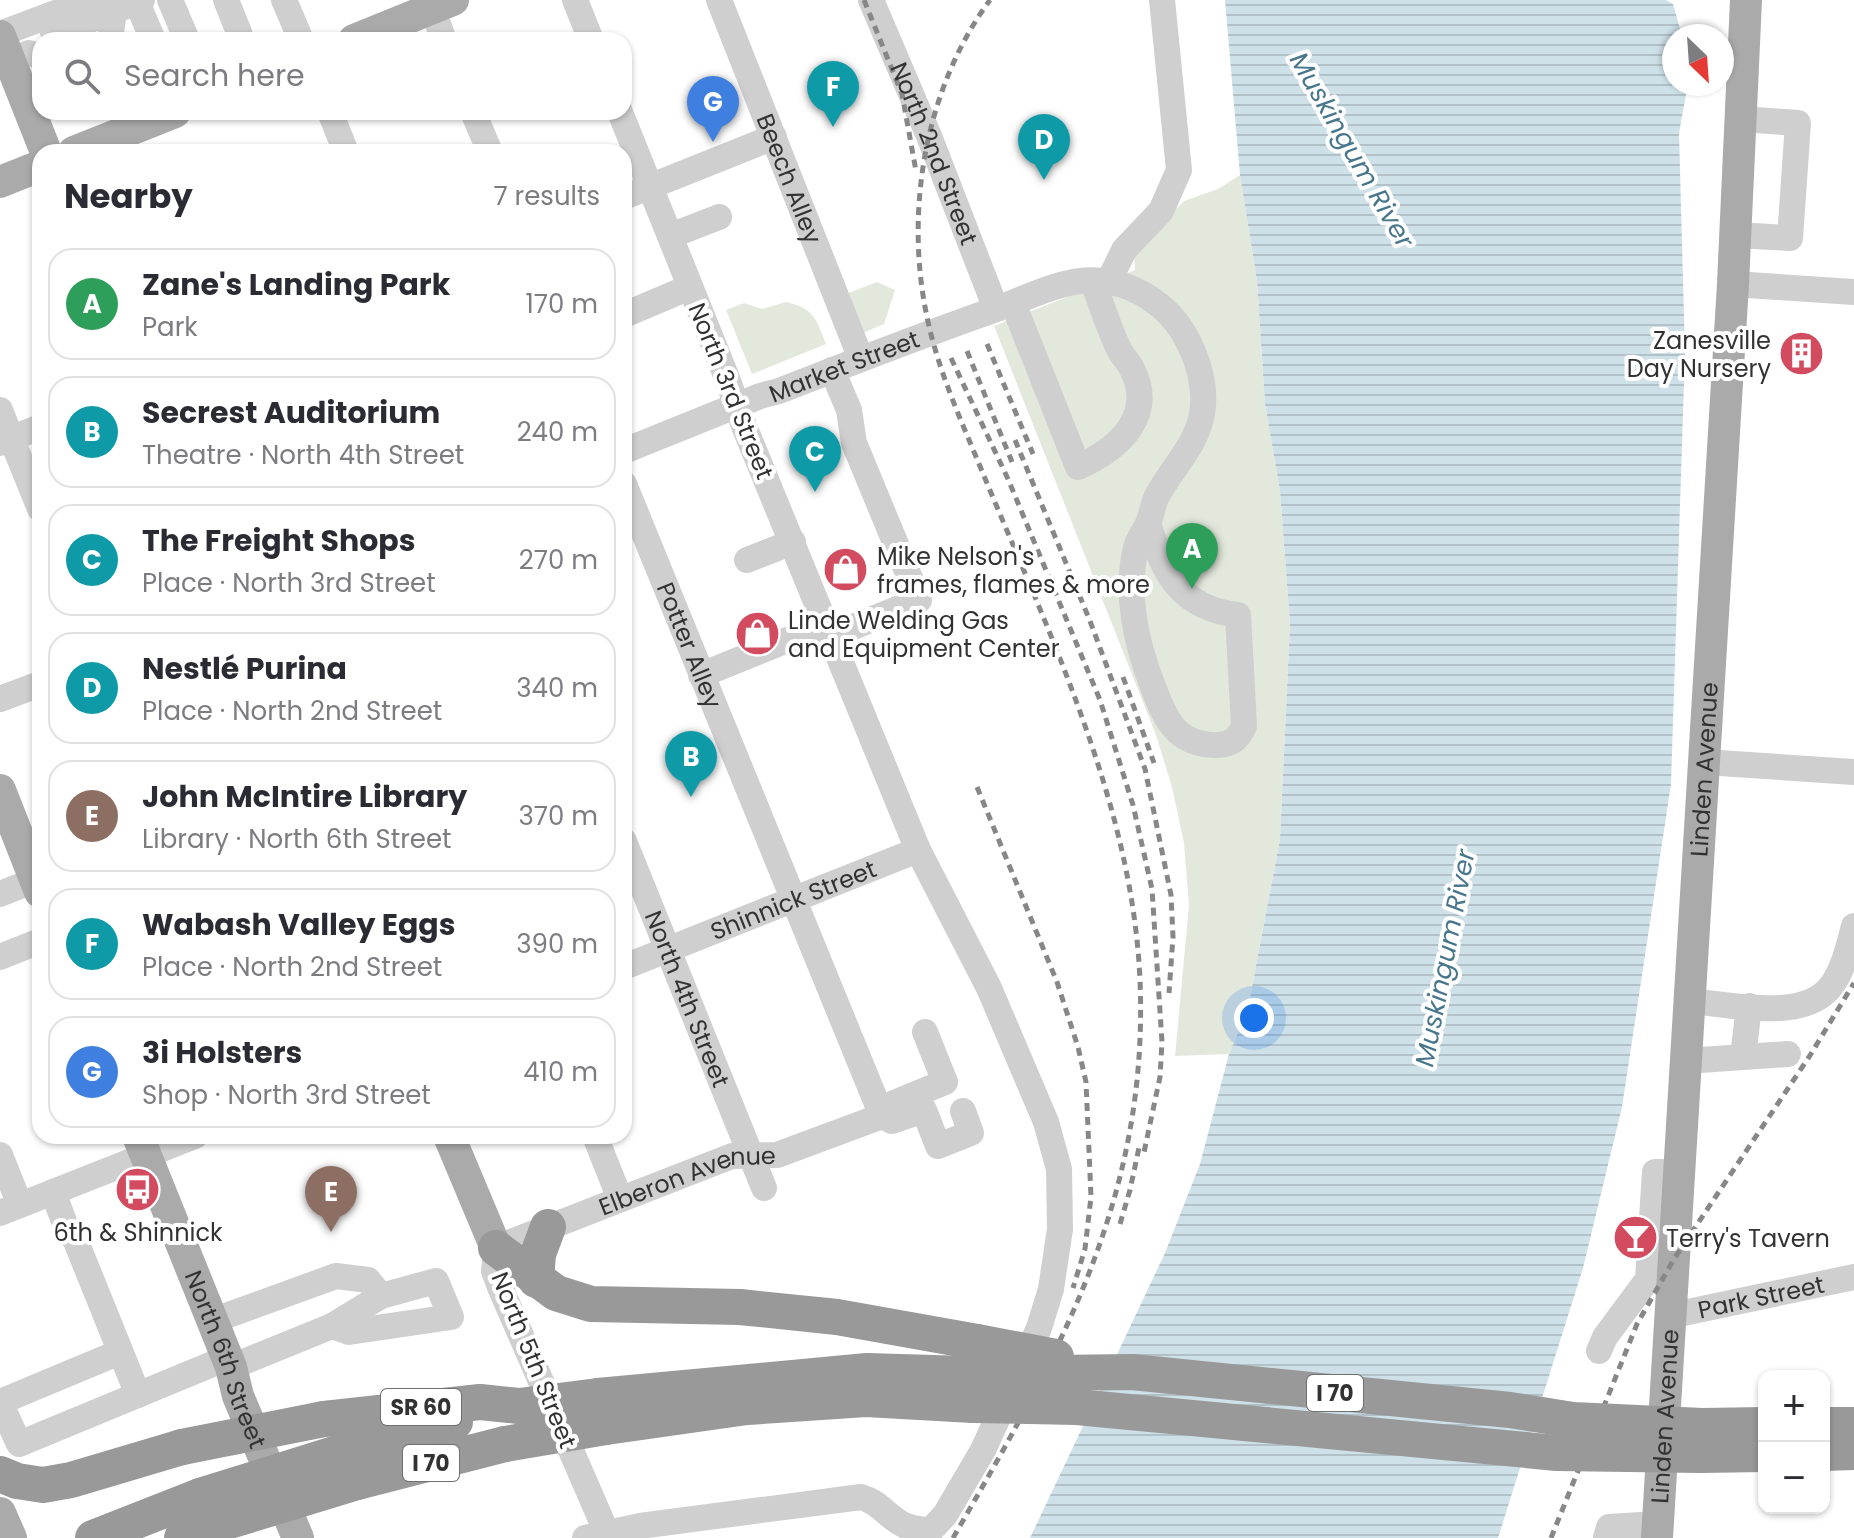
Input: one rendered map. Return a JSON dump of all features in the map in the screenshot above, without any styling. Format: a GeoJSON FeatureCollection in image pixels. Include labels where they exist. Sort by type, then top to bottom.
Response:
{"type":"FeatureCollection","features":[{"type":"Feature","properties":{"kind":"highway"},"geometry":{"type":"LineString","coordinates":[[536,1280],[538,1254],[548,1227]]}},
{"type":"Feature","properties":{"kind":"highway"},"geometry":{"type":"LineString","coordinates":[[496,1248],[556,1293],[591,1304],[740,1307],[809,1314],[972,1374]]}},
{"type":"Feature","properties":{"kind":"highway","name":"I 70"},"geometry":{"type":"LineString","coordinates":[[93,1538],[199,1520],[519,1406],[602,1412],[866,1399],[972,1374],[1132,1372],[1510,1410],[1702,1440],[1758,1453]]}},
{"type":"Feature","properties":{"kind":"highway","name":"I 70"},"geometry":{"type":"LineString","coordinates":[[972,1374],[1077,1407],[1557,1453],[1702,1440],[1758,1426]]}},
{"type":"Feature","properties":{"kind":"highway","name":"SR 60"},"geometry":{"type":"LineString","coordinates":[[0,1474],[17,1481],[43,1485],[71,1480],[182,1447],[324,1419],[480,1402],[519,1406]]}},
{"type":"Feature","properties":{"kind":"highway","name":"I 70"},"geometry":{"type":"LineString","coordinates":[[350,1466],[505,1444],[602,1412]]}},
{"type":"Feature","properties":{"kind":"highway"},"geometry":{"type":"LineString","coordinates":[[1830,1425],[1854,1425]]}},
{"type":"Feature","properties":{"kind":"highway"},"geometry":{"type":"LineString","coordinates":[[1830,1453],[1854,1452]]}},
{"type":"Feature","properties":{"kind":"main road","name":"Linden Avenue"},"geometry":{"type":"LineString","coordinates":[[1657,1531],[1669,1316],[1660,1278],[1679,1172],[1733,284],[1746,0]]}},
{"type":"Feature","properties":{"kind":"main road"},"geometry":{"type":"LineString","coordinates":[[372,32],[438,3]]}},
{"type":"Feature","properties":{"kind":"main road"},"geometry":{"type":"LineString","coordinates":[[43,120],[45,144]]}},
{"type":"Feature","properties":{"kind":"main road"},"geometry":{"type":"LineString","coordinates":[[94,144],[155,120]]}},
{"type":"Feature","properties":{"kind":"main road"},"geometry":{"type":"LineString","coordinates":[[0,182],[32,169]]}},
{"type":"Feature","properties":{"kind":"main road"},"geometry":{"type":"LineString","coordinates":[[0,790],[27,863]]}},
{"type":"Feature","properties":{"kind":"main road","name":"North 5th Street"},"geometry":{"type":"LineString","coordinates":[[452,1144],[496,1248]]}},
{"type":"Feature","properties":{"kind":"main road","name":"North 6th Street"},"geometry":{"type":"LineString","coordinates":[[142,1146],[229,1362],[238,1396],[298,1538]]}},
{"type":"Feature","properties":{"kind":"main road"},"geometry":{"type":"LineString","coordinates":[[0,1513],[11,1538]]}},
{"type":"Feature","properties":{"kind":"street"},"geometry":{"type":"LineString","coordinates":[[170,0],[184,32]]}},
{"type":"Feature","properties":{"kind":"street"},"geometry":{"type":"LineString","coordinates":[[226,0],[239,32]]}},
{"type":"Feature","properties":{"kind":"street"},"geometry":{"type":"LineString","coordinates":[[284,0],[298,32]]}},
{"type":"Feature","properties":{"kind":"street"},"geometry":{"type":"LineString","coordinates":[[575,0],[588,32]]}},
{"type":"Feature","properties":{"kind":"street","name":"Beech Alley"},"geometry":{"type":"LineString","coordinates":[[719,0],[861,359]]}},
{"type":"Feature","properties":{"kind":"street","name":"North 2nd Street"},"geometry":{"type":"LineString","coordinates":[[871,0],[1004,306],[1078,467],[1095,460],[1123,439],[1135,424],[1138,406],[1138,390],[1132,368],[1121,352],[1101,282]]}},
{"type":"Feature","properties":{"kind":"street"},"geometry":{"type":"LineString","coordinates":[[1148,523],[1160,560],[1180,590],[1216,612],[1238,615],[1244,726],[1239,737],[1228,743],[1198,744],[1183,737],[1157,698],[1144,662],[1135,621],[1132,584],[1137,545],[1156,498],[1185,456],[1201,419],[1200,372],[1185,334],[1164,309],[1138,292],[1101,282],[1124,250],[1161,211],[1179,170],[1162,0]]}},
{"type":"Feature","properties":{"kind":"street"},"geometry":{"type":"LineString","coordinates":[[53,32],[82,3],[132,3]]}},
{"type":"Feature","properties":{"kind":"street"},"geometry":{"type":"LineString","coordinates":[[115,32],[132,3]]}},
{"type":"Feature","properties":{"kind":"street"},"geometry":{"type":"LineString","coordinates":[[132,3],[148,32]]}},
{"type":"Feature","properties":{"kind":"street"},"geometry":{"type":"LineString","coordinates":[[82,32],[101,25],[132,3]]}},
{"type":"Feature","properties":{"kind":"street"},"geometry":{"type":"LineString","coordinates":[[438,3],[443,32]]}},
{"type":"Feature","properties":{"kind":"street"},"geometry":{"type":"LineString","coordinates":[[1735,235],[1790,238],[1798,123],[1741,119]]}},
{"type":"Feature","properties":{"kind":"street"},"geometry":{"type":"LineString","coordinates":[[333,120],[343,144]]}},
{"type":"Feature","properties":{"kind":"street"},"geometry":{"type":"LineString","coordinates":[[476,120],[487,144]]}},
{"type":"Feature","properties":{"kind":"street","name":"North 3rd Street"},"geometry":{"type":"LineString","coordinates":[[601,1536],[640,1526],[861,1497],[881,1506],[894,1520],[907,1527],[930,1531],[945,1515],[983,1450],[1039,1328],[1051,1289],[1060,1229],[1059,1169],[1046,1122],[1001,1015],[940,888],[918,850],[623,120]]}},
{"type":"Feature","properties":{"kind":"street"},"geometry":{"type":"LineString","coordinates":[[632,194],[774,137]]}},
{"type":"Feature","properties":{"kind":"street"},"geometry":{"type":"LineString","coordinates":[[670,236],[719,217]]}},
{"type":"Feature","properties":{"kind":"street","name":"Market Street"},"geometry":{"type":"LineString","coordinates":[[632,448],[736,405],[1066,282],[1101,282]]}},
{"type":"Feature","properties":{"kind":"street"},"geometry":{"type":"LineString","coordinates":[[1733,284],[1854,292]]}},
{"type":"Feature","properties":{"kind":"street"},"geometry":{"type":"LineString","coordinates":[[632,312],[690,287]]}},
{"type":"Feature","properties":{"kind":"street"},"geometry":{"type":"LineString","coordinates":[[701,675],[919,600],[854,443],[849,410],[832,370]]}},
{"type":"Feature","properties":{"kind":"street"},"geometry":{"type":"LineString","coordinates":[[0,410],[6,440],[32,493]]}},
{"type":"Feature","properties":{"kind":"street"},"geometry":{"type":"LineString","coordinates":[[6,440],[32,430]]}},
{"type":"Feature","properties":{"kind":"street","name":"Potter Alley"},"geometry":{"type":"LineString","coordinates":[[632,504],[882,1116]]}},
{"type":"Feature","properties":{"kind":"street"},"geometry":{"type":"LineString","coordinates":[[747,560],[793,542]]}},
{"type":"Feature","properties":{"kind":"street"},"geometry":{"type":"LineString","coordinates":[[0,699],[32,687]]}},
{"type":"Feature","properties":{"kind":"street"},"geometry":{"type":"LineString","coordinates":[[1704,762],[1854,772]]}},
{"type":"Feature","properties":{"kind":"street","name":"Shinnick Street"},"geometry":{"type":"LineString","coordinates":[[632,964],[918,850]]}},
{"type":"Feature","properties":{"kind":"street","name":"North 4th Street"},"geometry":{"type":"LineString","coordinates":[[632,861],[764,1188]]}},
{"type":"Feature","properties":{"kind":"street"},"geometry":{"type":"LineString","coordinates":[[0,894],[27,863]]}},
{"type":"Feature","properties":{"kind":"street"},"geometry":{"type":"LineString","coordinates":[[1689,1001],[1790,1009],[1813,1001],[1832,985],[1847,953],[1854,926]]}},
{"type":"Feature","properties":{"kind":"street"},"geometry":{"type":"LineString","coordinates":[[0,957],[32,944]]}},
{"type":"Feature","properties":{"kind":"street"},"geometry":{"type":"LineString","coordinates":[[1743,1057],[1749,1006]]}},
{"type":"Feature","properties":{"kind":"street"},"geometry":{"type":"LineString","coordinates":[[925,1032],[945,1082],[886,1107],[882,1116],[892,1121],[924,1110],[938,1146],[971,1133],[963,1111]]}},
{"type":"Feature","properties":{"kind":"street"},"geometry":{"type":"LineString","coordinates":[[1686,1061],[1788,1054]]}},
{"type":"Feature","properties":{"kind":"street","name":"Elberon Avenue"},"geometry":{"type":"LineString","coordinates":[[496,1248],[732,1156],[777,1155],[882,1116]]}},
{"type":"Feature","properties":{"kind":"street"},"geometry":{"type":"LineString","coordinates":[[598,1144],[620,1199]]}},
{"type":"Feature","properties":{"kind":"street"},"geometry":{"type":"LineString","coordinates":[[0,1155],[10,1209],[53,1192],[142,1146]]}},
{"type":"Feature","properties":{"kind":"street"},"geometry":{"type":"LineString","coordinates":[[53,1192],[138,1395]]}},
{"type":"Feature","properties":{"kind":"street","name":"North 5th Street"},"geometry":{"type":"LineString","coordinates":[[496,1248],[494,1271],[601,1536]]}},
{"type":"Feature","properties":{"kind":"street"},"geometry":{"type":"LineString","coordinates":[[212,1321],[336,1276],[368,1280],[381,1296]]}},
{"type":"Feature","properties":{"kind":"street","name":"Park Street"},"geometry":{"type":"LineString","coordinates":[[1669,1316],[1854,1277]]}},
{"type":"Feature","properties":{"kind":"street"},"geometry":{"type":"LineString","coordinates":[[1599,1351],[1605,1337],[1660,1278]]}},
{"type":"Feature","properties":{"kind":"street"},"geometry":{"type":"LineString","coordinates":[[120,1352],[0,1402],[19,1444],[138,1395],[332,1326],[381,1296],[436,1281],[451,1317],[349,1332],[332,1326]]}},
{"type":"Feature","properties":{"kind":"street"},"geometry":{"type":"LineString","coordinates":[[1606,1538],[1609,1527],[1657,1531]]}},
{"type":"Feature","properties":{"kind":"shaded area"},"geometry":{"type":"Polygon","coordinates":[[[1240,175],[1257,281],[1265,404],[1280,491],[1290,624],[1280,839],[1248,1008],[1229,1054],[1175,1056],[1189,905],[1184,843],[1172,787],[1156,735],[994,326],[1135,270],[1134,256],[1138,249],[1184,201],[1218,189],[1240,175]]]}},
{"type":"Feature","properties":{"kind":"shaded area"},"geometry":{"type":"Polygon","coordinates":[[[877,282],[895,290],[884,324],[858,335],[846,294],[877,282]]]}},
{"type":"Feature","properties":{"kind":"shaded area"},"geometry":{"type":"Polygon","coordinates":[[[786,302],[803,308],[813,316],[826,344],[752,374],[726,310],[744,303],[762,309],[786,302]]]}},
{"type":"Feature","properties":{"kind":"water","name":"Muskingum River"},"geometry":{"type":"Polygon","coordinates":[[[1225,0],[1666,0],[1673,4],[1679,24],[1662,24],[1662,96],[1686,96],[1679,133],[1685,352],[1671,784],[1622,1107],[1583,1268],[1498,1538],[1030,1538],[1165,1253],[1200,1164],[1229,1054],[1248,1008],[1280,839],[1290,624],[1280,491],[1265,404],[1257,281],[1240,175],[1225,0]]]}},
{"type":"Feature","properties":{"kind":"railway"},"geometry":{"type":"LineString","coordinates":[[864,0],[902,94],[916,171]]}},
{"type":"Feature","properties":{"kind":"railway"},"geometry":{"type":"LineString","coordinates":[[953,1538],[1028,1405],[1061,1339],[1089,1272],[1112,1204],[1129,1134],[1139,1059],[1137,938],[1113,815],[1059,656],[948,387],[930,331],[920,272],[920,190],[936,109],[968,34],[990,0]]}},
{"type":"Feature","properties":{"kind":"railway"},"geometry":{"type":"LineString","coordinates":[[987,344],[1033,454]]}},
{"type":"Feature","properties":{"kind":"railway"},"geometry":{"type":"LineString","coordinates":[[967,351],[1012,462]]}},
{"type":"Feature","properties":{"kind":"railway"},"geometry":{"type":"LineString","coordinates":[[951,358],[1008,479],[1100,700],[1133,805],[1152,889],[1162,1042],[1160,1077],[1143,1157]]}},
{"type":"Feature","properties":{"kind":"railway"},"geometry":{"type":"LineString","coordinates":[[1015,440],[1090,621],[1145,769],[1171,895],[1173,937],[1169,993]]}},
{"type":"Feature","properties":{"kind":"railway"},"geometry":{"type":"LineString","coordinates":[[1123,677],[1154,763]]}},
{"type":"Feature","properties":{"kind":"railway"},"geometry":{"type":"LineString","coordinates":[[977,787],[1057,982],[1086,1082],[1091,1197],[1085,1249],[1073,1288]]}},
{"type":"Feature","properties":{"kind":"railway"},"geometry":{"type":"LineString","coordinates":[[1551,1538],[1637,1324],[1674,1259],[1809,1057],[1854,983]]}},
{"type":"Feature","properties":{"kind":"railway"},"geometry":{"type":"LineString","coordinates":[[1120,1224],[1140,1143]]}},
{"type":"Feature","properties":{"kind":"place","name":"Wabash Valley Eggs"},"geometry":{"type":"Point","coordinates":[833,127]}},
{"type":"Feature","properties":{"kind":"place","name":"3i Holsters"},"geometry":{"type":"Point","coordinates":[713,142]}},
{"type":"Feature","properties":{"kind":"place","name":"Nestlé Purina"},"geometry":{"type":"Point","coordinates":[1044,180]}},
{"type":"Feature","properties":{"kind":"place","name":"Zanesville Day Nursery"},"geometry":{"type":"Point","coordinates":[1802,354]}},
{"type":"Feature","properties":{"kind":"place","name":"The Freight Shops"},"geometry":{"type":"Point","coordinates":[815,492]}},
{"type":"Feature","properties":{"kind":"place","name":"Mike Nelson's frames, flames & more"},"geometry":{"type":"Point","coordinates":[846,570]}},
{"type":"Feature","properties":{"kind":"place","name":"Zane's Landing Park"},"geometry":{"type":"Point","coordinates":[1192,589]}},
{"type":"Feature","properties":{"kind":"place","name":"Linde Welding Gas and Equipment Center"},"geometry":{"type":"Point","coordinates":[757,634]}},
{"type":"Feature","properties":{"kind":"place","name":"Secrest Auditorium"},"geometry":{"type":"Point","coordinates":[691,797]}},
{"type":"Feature","properties":{"kind":"place","name":"6th & Shinnick"},"geometry":{"type":"Point","coordinates":[138,1190]}},
{"type":"Feature","properties":{"kind":"place","name":"John McIntire Library"},"geometry":{"type":"Point","coordinates":[331,1232]}},
{"type":"Feature","properties":{"kind":"place","name":"Terry's Tavern"},"geometry":{"type":"Point","coordinates":[1635,1238]}}]}
